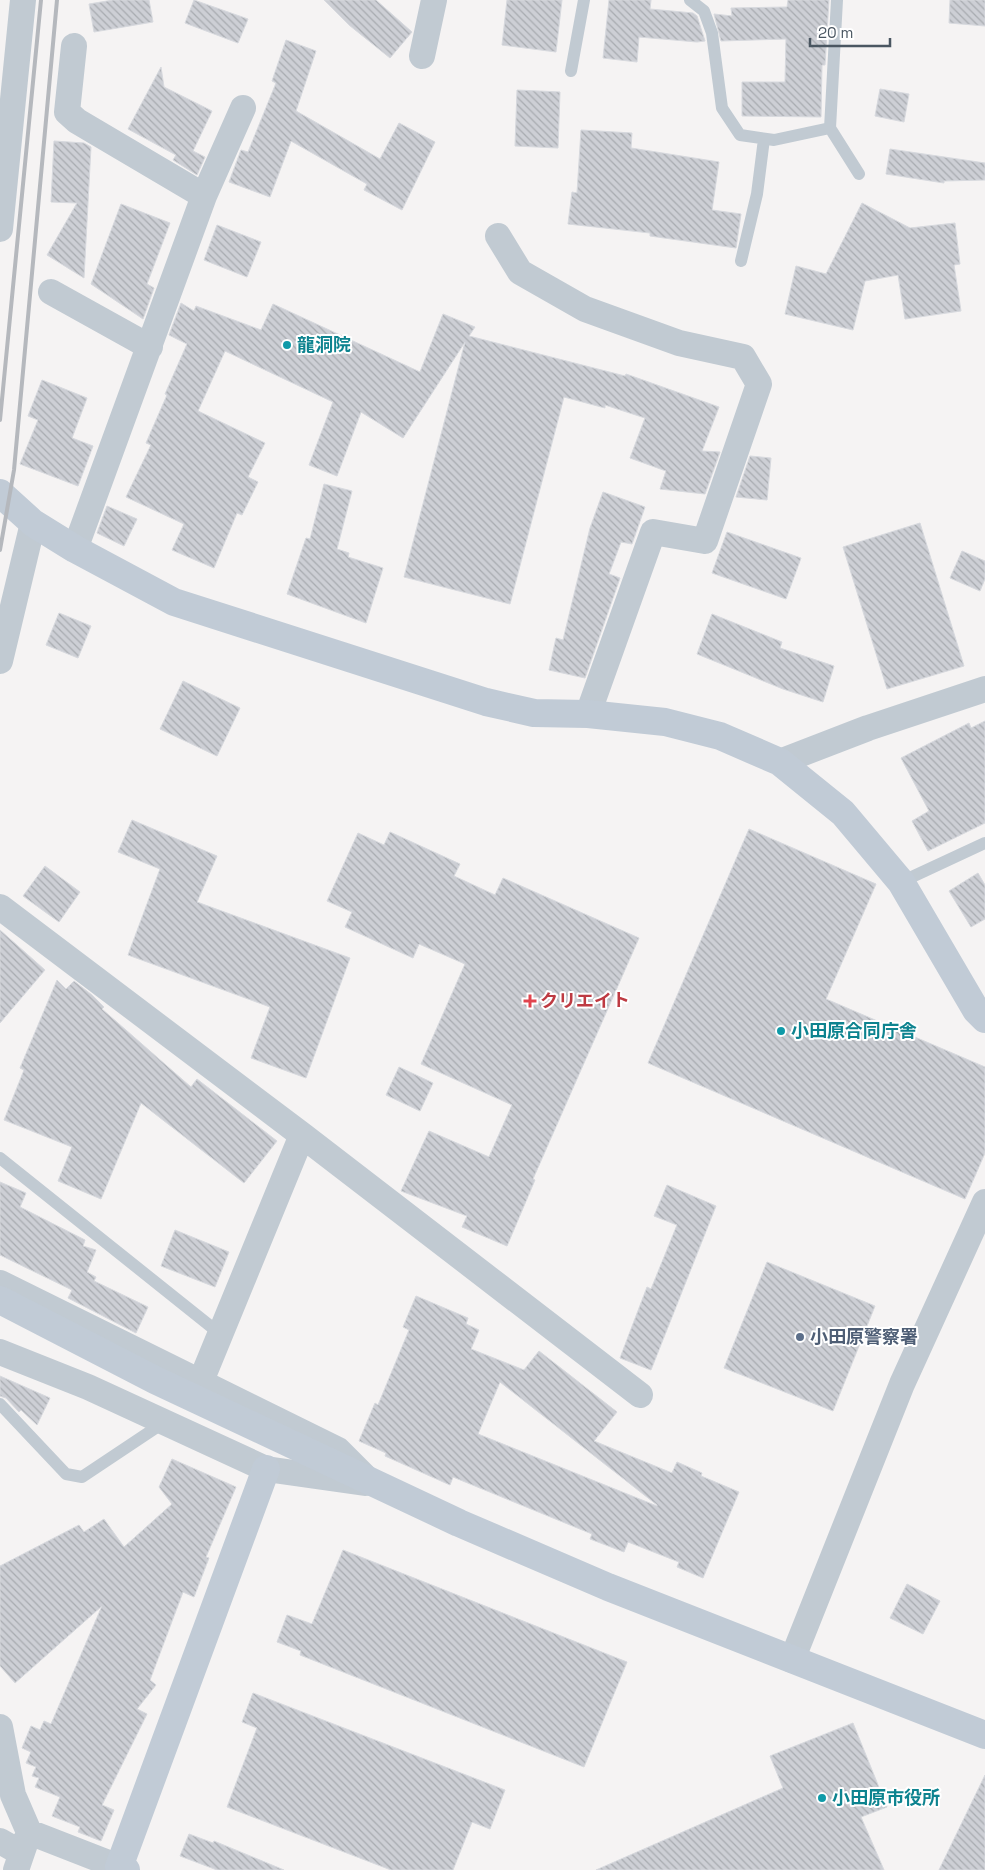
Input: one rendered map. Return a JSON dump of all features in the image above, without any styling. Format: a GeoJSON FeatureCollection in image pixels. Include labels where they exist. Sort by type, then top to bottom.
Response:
{"type":"FeatureCollection","features":[{"type":"Feature","properties":{"kind":"street"},"geometry":{"type":"LineString","coordinates":[[0,229],[23,0]]}},
{"type":"Feature","properties":{"kind":"street"},"geometry":{"type":"LineString","coordinates":[[422,56],[434,0]]}},
{"type":"Feature","properties":{"kind":"street"},"geometry":{"type":"LineString","coordinates":[[74,46],[67,112],[77,120],[204,196]]}},
{"type":"Feature","properties":{"kind":"street"},"geometry":{"type":"LineString","coordinates":[[75,549],[204,196],[243,108]]}},
{"type":"Feature","properties":{"kind":"street"},"geometry":{"type":"LineString","coordinates":[[498,236],[520,272],[593,312],[679,343],[743,357],[759,384],[704,541],[653,532],[588,714]]}},
{"type":"Feature","properties":{"kind":"street"},"geometry":{"type":"LineString","coordinates":[[51,292],[150,347]]}},
{"type":"Feature","properties":{"kind":"street"},"geometry":{"type":"LineString","coordinates":[[0,493],[33,523],[75,549],[174,602],[486,702],[534,713],[588,714],[666,722],[720,736],[780,762],[843,813],[901,882],[976,1010],[985,1019]]}},
{"type":"Feature","properties":{"kind":"street"},"geometry":{"type":"LineString","coordinates":[[0,661],[33,523]]}},
{"type":"Feature","properties":{"kind":"street"},"geometry":{"type":"LineString","coordinates":[[780,762],[868,728],[985,689]]}},
{"type":"Feature","properties":{"kind":"street"},"geometry":{"type":"LineString","coordinates":[[0,907],[302,1135],[640,1395]]}},
{"type":"Feature","properties":{"kind":"street"},"geometry":{"type":"LineString","coordinates":[[200,1381],[302,1135]]}},
{"type":"Feature","properties":{"kind":"street"},"geometry":{"type":"LineString","coordinates":[[792,1660],[902,1384],[985,1202]]}},
{"type":"Feature","properties":{"kind":"street"},"geometry":{"type":"LineString","coordinates":[[0,1283],[338,1450],[371,1483]]}},
{"type":"Feature","properties":{"kind":"street"},"geometry":{"type":"LineString","coordinates":[[0,1300],[155,1380],[371,1483],[608,1587],[985,1735]]}},
{"type":"Feature","properties":{"kind":"street"},"geometry":{"type":"LineString","coordinates":[[0,1346],[44,1370]]}},
{"type":"Feature","properties":{"kind":"street"},"geometry":{"type":"LineString","coordinates":[[0,1352],[88,1387],[266,1469],[371,1483]]}},
{"type":"Feature","properties":{"kind":"street"},"geometry":{"type":"LineString","coordinates":[[0,1727],[12,1795],[16,1849],[123,1869],[266,1469]]}},
{"type":"Feature","properties":{"kind":"lane"},"geometry":{"type":"LineString","coordinates":[[571,71],[584,0]]}},
{"type":"Feature","properties":{"kind":"lane"},"geometry":{"type":"LineString","coordinates":[[690,0],[704,12],[712,33],[722,108],[740,135],[774,140],[830,128]]}},
{"type":"Feature","properties":{"kind":"lane"},"geometry":{"type":"LineString","coordinates":[[837,0],[830,128],[859,174]]}},
{"type":"Feature","properties":{"kind":"lane"},"geometry":{"type":"LineString","coordinates":[[741,261],[757,194],[764,139]]}},
{"type":"Feature","properties":{"kind":"lane"},"geometry":{"type":"LineString","coordinates":[[901,882],[985,843]]}},
{"type":"Feature","properties":{"kind":"lane"},"geometry":{"type":"LineString","coordinates":[[0,1158],[219,1334]]}},
{"type":"Feature","properties":{"kind":"lane"},"geometry":{"type":"LineString","coordinates":[[0,1404],[66,1474],[82,1477],[163,1423]]}},
{"type":"Feature","properties":{"kind":"building"},"geometry":{"type":"Polygon","coordinates":[[[113,0],[149,0],[153,22],[94,32],[89,4],[113,0]]]}},
{"type":"Feature","properties":{"kind":"building"},"geometry":{"type":"Polygon","coordinates":[[[194,0],[248,19],[238,43],[185,23],[194,0]]]}},
{"type":"Feature","properties":{"kind":"building"},"geometry":{"type":"Polygon","coordinates":[[[324,0],[376,0],[412,32],[390,58],[349,25],[324,0]]]}},
{"type":"Feature","properties":{"kind":"building"},"geometry":{"type":"Polygon","coordinates":[[[507,0],[562,0],[556,52],[502,45],[507,0]]]}},
{"type":"Feature","properties":{"kind":"building"},"geometry":{"type":"Polygon","coordinates":[[[609,0],[651,0],[650,9],[693,13],[697,16],[705,41],[639,37],[637,62],[603,58],[609,0]]]}},
{"type":"Feature","properties":{"kind":"building"},"geometry":{"type":"Polygon","coordinates":[[[788,0],[829,0],[825,65],[822,65],[821,117],[742,116],[742,82],[785,82],[786,39],[721,41],[714,14],[732,16],[731,8],[787,7],[788,0]]]}},
{"type":"Feature","properties":{"kind":"building"},"geometry":{"type":"Polygon","coordinates":[[[950,0],[985,0],[985,26],[949,23],[950,0]]]}},
{"type":"Feature","properties":{"kind":"building"},"geometry":{"type":"Polygon","coordinates":[[[286,40],[316,51],[296,111],[380,159],[399,123],[435,142],[402,210],[364,190],[367,184],[291,141],[270,197],[229,182],[241,150],[248,152],[276,83],[272,81],[286,40]]]}},
{"type":"Feature","properties":{"kind":"building"},"geometry":{"type":"Polygon","coordinates":[[[161,67],[164,87],[212,111],[193,151],[205,157],[197,175],[173,160],[176,155],[128,129],[161,67]]]}},
{"type":"Feature","properties":{"kind":"building"},"geometry":{"type":"Polygon","coordinates":[[[880,89],[909,94],[904,122],[875,116],[880,89]]]}},
{"type":"Feature","properties":{"kind":"building"},"geometry":{"type":"Polygon","coordinates":[[[517,90],[560,92],[558,148],[515,146],[517,90]]]}},
{"type":"Feature","properties":{"kind":"building"},"geometry":{"type":"Polygon","coordinates":[[[581,130],[632,133],[631,148],[719,162],[712,210],[741,214],[736,248],[650,236],[650,233],[568,224],[572,192],[577,193],[581,130]]]}},
{"type":"Feature","properties":{"kind":"building"},"geometry":{"type":"Polygon","coordinates":[[[54,141],[84,143],[91,147],[84,278],[47,255],[77,203],[51,202],[54,141]]]}},
{"type":"Feature","properties":{"kind":"building"},"geometry":{"type":"Polygon","coordinates":[[[890,149],[985,163],[985,180],[944,181],[944,183],[886,174],[890,149]]]}},
{"type":"Feature","properties":{"kind":"building"},"geometry":{"type":"Polygon","coordinates":[[[862,203],[910,228],[955,223],[960,264],[954,265],[961,311],[905,319],[898,275],[865,281],[853,330],[785,314],[796,266],[826,274],[862,203]]]}},
{"type":"Feature","properties":{"kind":"building"},"geometry":{"type":"Polygon","coordinates":[[[121,204],[170,223],[147,284],[154,288],[143,319],[91,284],[121,204]]]}},
{"type":"Feature","properties":{"kind":"building"},"geometry":{"type":"Polygon","coordinates":[[[217,225],[261,242],[247,277],[204,260],[217,225]]]}},
{"type":"Feature","properties":{"kind":"building"},"geometry":{"type":"Polygon","coordinates":[[[181,303],[194,311],[196,306],[261,330],[273,304],[420,372],[443,314],[475,327],[469,336],[625,376],[626,374],[719,407],[702,451],[720,452],[705,494],[660,489],[666,471],[630,458],[645,418],[605,405],[605,408],[564,397],[510,604],[404,577],[465,342],[403,438],[361,412],[337,476],[309,465],[333,402],[225,351],[198,411],[265,443],[248,477],[258,482],[242,515],[237,513],[214,568],[172,550],[184,524],[126,497],[151,445],[146,443],[187,344],[169,335],[181,303]]]}},
{"type":"Feature","properties":{"kind":"building"},"geometry":{"type":"Polygon","coordinates":[[[42,380],[87,398],[72,438],[93,446],[78,486],[20,464],[38,420],[28,416],[42,380]]]}},
{"type":"Feature","properties":{"kind":"building"},"geometry":{"type":"Polygon","coordinates":[[[750,456],[771,458],[767,500],[736,497],[750,456]]]}},
{"type":"Feature","properties":{"kind":"building"},"geometry":{"type":"Polygon","coordinates":[[[324,484],[352,491],[337,549],[349,553],[348,557],[383,568],[366,623],[287,594],[306,538],[310,539],[324,484]]]}},
{"type":"Feature","properties":{"kind":"building"},"geometry":{"type":"Polygon","coordinates":[[[603,492],[645,507],[632,544],[621,542],[609,574],[620,578],[585,678],[549,670],[556,638],[563,640],[590,528],[603,492]]]}},
{"type":"Feature","properties":{"kind":"building"},"geometry":{"type":"Polygon","coordinates":[[[107,506],[137,519],[124,546],[97,533],[107,506]]]}},
{"type":"Feature","properties":{"kind":"building"},"geometry":{"type":"Polygon","coordinates":[[[920,523],[964,666],[887,689],[843,547],[920,523]]]}},
{"type":"Feature","properties":{"kind":"building"},"geometry":{"type":"Polygon","coordinates":[[[727,532],[801,558],[786,599],[712,573],[727,532]]]}},
{"type":"Feature","properties":{"kind":"building"},"geometry":{"type":"Polygon","coordinates":[[[962,551],[985,561],[985,579],[980,591],[950,578],[962,551]]]}},
{"type":"Feature","properties":{"kind":"building"},"geometry":{"type":"Polygon","coordinates":[[[59,613],[91,626],[78,658],[46,645],[59,613]]]}},
{"type":"Feature","properties":{"kind":"building"},"geometry":{"type":"Polygon","coordinates":[[[712,614],[782,642],[780,648],[834,666],[823,702],[783,689],[697,654],[712,614]]]}},
{"type":"Feature","properties":{"kind":"building"},"geometry":{"type":"Polygon","coordinates":[[[183,681],[240,708],[217,756],[160,729],[183,681]]]}},
{"type":"Feature","properties":{"kind":"building"},"geometry":{"type":"Polygon","coordinates":[[[985,721],[985,823],[928,851],[912,821],[929,811],[901,758],[969,723],[971,728],[985,721]]]}},
{"type":"Feature","properties":{"kind":"building"},"geometry":{"type":"Polygon","coordinates":[[[132,820],[217,856],[197,902],[350,958],[306,1078],[251,1058],[270,1007],[128,955],[160,869],[118,852],[132,820]]]}},
{"type":"Feature","properties":{"kind":"building","name":"小田原合同庁舎"},"geometry":{"type":"Polygon","coordinates":[[[749,829],[876,884],[826,999],[985,1067],[985,1153],[965,1199],[648,1063],[749,829]]]}},
{"type":"Feature","properties":{"kind":"building"},"geometry":{"type":"Polygon","coordinates":[[[390,832],[460,864],[454,876],[495,895],[503,878],[639,938],[533,1179],[535,1180],[507,1246],[462,1227],[467,1216],[401,1191],[429,1131],[489,1157],[512,1105],[421,1064],[465,964],[419,944],[413,958],[345,927],[352,912],[327,901],[358,833],[384,845],[390,832]]]}},
{"type":"Feature","properties":{"kind":"building"},"geometry":{"type":"Polygon","coordinates":[[[45,866],[80,892],[59,922],[23,896],[45,866]]]}},
{"type":"Feature","properties":{"kind":"building"},"geometry":{"type":"Polygon","coordinates":[[[978,873],[985,885],[985,919],[971,927],[949,891],[978,873]]]}},
{"type":"Feature","properties":{"kind":"building"},"geometry":{"type":"Polygon","coordinates":[[[0,930],[45,970],[0,1023],[0,930]]]}},
{"type":"Feature","properties":{"kind":"building"},"geometry":{"type":"Polygon","coordinates":[[[57,980],[66,989],[74,981],[104,1007],[102,1009],[191,1087],[197,1079],[277,1141],[244,1183],[141,1103],[101,1199],[58,1181],[72,1147],[4,1120],[24,1070],[20,1068],[57,980]]]}},
{"type":"Feature","properties":{"kind":"building"},"geometry":{"type":"Polygon","coordinates":[[[399,1067],[433,1083],[420,1111],[386,1095],[399,1067]]]}},
{"type":"Feature","properties":{"kind":"building"},"geometry":{"type":"Polygon","coordinates":[[[0,1182],[26,1193],[20,1207],[85,1240],[83,1246],[96,1250],[87,1272],[96,1277],[94,1281],[148,1307],[136,1333],[68,1298],[72,1290],[0,1255],[0,1182]]]}},
{"type":"Feature","properties":{"kind":"building"},"geometry":{"type":"Polygon","coordinates":[[[667,1185],[716,1206],[651,1370],[620,1358],[647,1287],[651,1289],[677,1225],[654,1216],[667,1185]]]}},
{"type":"Feature","properties":{"kind":"building"},"geometry":{"type":"Polygon","coordinates":[[[175,1230],[229,1252],[215,1287],[161,1266],[175,1230]]]}},
{"type":"Feature","properties":{"kind":"building","name":"小田原警察署"},"geometry":{"type":"Polygon","coordinates":[[[767,1262],[875,1306],[833,1411],[724,1368],[767,1262]]]}},
{"type":"Feature","properties":{"kind":"building"},"geometry":{"type":"Polygon","coordinates":[[[416,1296],[468,1318],[466,1324],[479,1330],[471,1349],[524,1370],[539,1351],[617,1412],[594,1441],[672,1473],[677,1462],[702,1473],[701,1476],[739,1492],[703,1578],[677,1567],[679,1562],[628,1542],[624,1552],[590,1539],[592,1534],[453,1477],[450,1485],[385,1456],[386,1453],[359,1441],[375,1403],[378,1405],[409,1330],[403,1327],[416,1296]],[[500,1382],[478,1434],[657,1505],[500,1382]]]}},
{"type":"Feature","properties":{"kind":"building"},"geometry":{"type":"Polygon","coordinates":[[[0,1376],[50,1398],[37,1425],[21,1410],[19,1412],[6,1398],[0,1396],[0,1376]]]}},
{"type":"Feature","properties":{"kind":"building"},"geometry":{"type":"Polygon","coordinates":[[[172,1459],[236,1487],[206,1557],[209,1558],[194,1597],[183,1592],[150,1680],[156,1685],[137,1709],[147,1714],[102,1805],[114,1810],[101,1841],[78,1832],[80,1827],[52,1816],[60,1797],[35,1787],[39,1778],[32,1776],[36,1767],[26,1763],[31,1752],[22,1748],[31,1726],[40,1730],[44,1721],[51,1724],[102,1606],[15,1683],[0,1666],[0,1566],[79,1525],[84,1532],[104,1519],[124,1547],[172,1504],[159,1487],[172,1459]]]}},
{"type":"Feature","properties":{"kind":"building"},"geometry":{"type":"Polygon","coordinates":[[[343,1550],[627,1662],[584,1767],[300,1655],[301,1651],[277,1642],[287,1615],[312,1624],[343,1550]]]}},
{"type":"Feature","properties":{"kind":"building"},"geometry":{"type":"Polygon","coordinates":[[[907,1584],[940,1601],[923,1634],[890,1618],[907,1584]]]}},
{"type":"Feature","properties":{"kind":"building"},"geometry":{"type":"Polygon","coordinates":[[[253,1693],[505,1790],[490,1829],[472,1822],[453,1870],[391,1870],[227,1807],[257,1728],[242,1722],[253,1693]]]}},
{"type":"Feature","properties":{"kind":"building","name":"小田原市役所"},"geometry":{"type":"Polygon","coordinates":[[[853,1723],[887,1807],[861,1817],[884,1870],[596,1870],[783,1788],[770,1756],[853,1723]]]}},
{"type":"Feature","properties":{"kind":"building"},"geometry":{"type":"Polygon","coordinates":[[[985,1775],[985,1870],[939,1870],[985,1775]]]}},
{"type":"Feature","properties":{"kind":"building"},"geometry":{"type":"Polygon","coordinates":[[[189,1834],[213,1843],[214,1841],[284,1870],[217,1870],[180,1856],[189,1834]]]}},
{"type":"Feature","properties":{"kind":"railway"},"geometry":{"type":"LineString","coordinates":[[0,420],[41,0]]}},
{"type":"Feature","properties":{"kind":"railway"},"geometry":{"type":"LineString","coordinates":[[0,550],[14,470],[57,0]]}},
{"type":"Feature","properties":{"kind":"place","name":"龍洞院"},"geometry":{"type":"Point","coordinates":[287,345]}},
{"type":"Feature","properties":{"kind":"place","name":"クリエイト"},"geometry":{"type":"Point","coordinates":[530,1001]}},
{"type":"Feature","properties":{"kind":"place","name":"小田原合同庁舎"},"geometry":{"type":"Point","coordinates":[781,1031]}},
{"type":"Feature","properties":{"kind":"place","name":"小田原警察署"},"geometry":{"type":"Point","coordinates":[800,1337]}},
{"type":"Feature","properties":{"kind":"place","name":"小田原市役所"},"geometry":{"type":"Point","coordinates":[822,1798]}}]}
